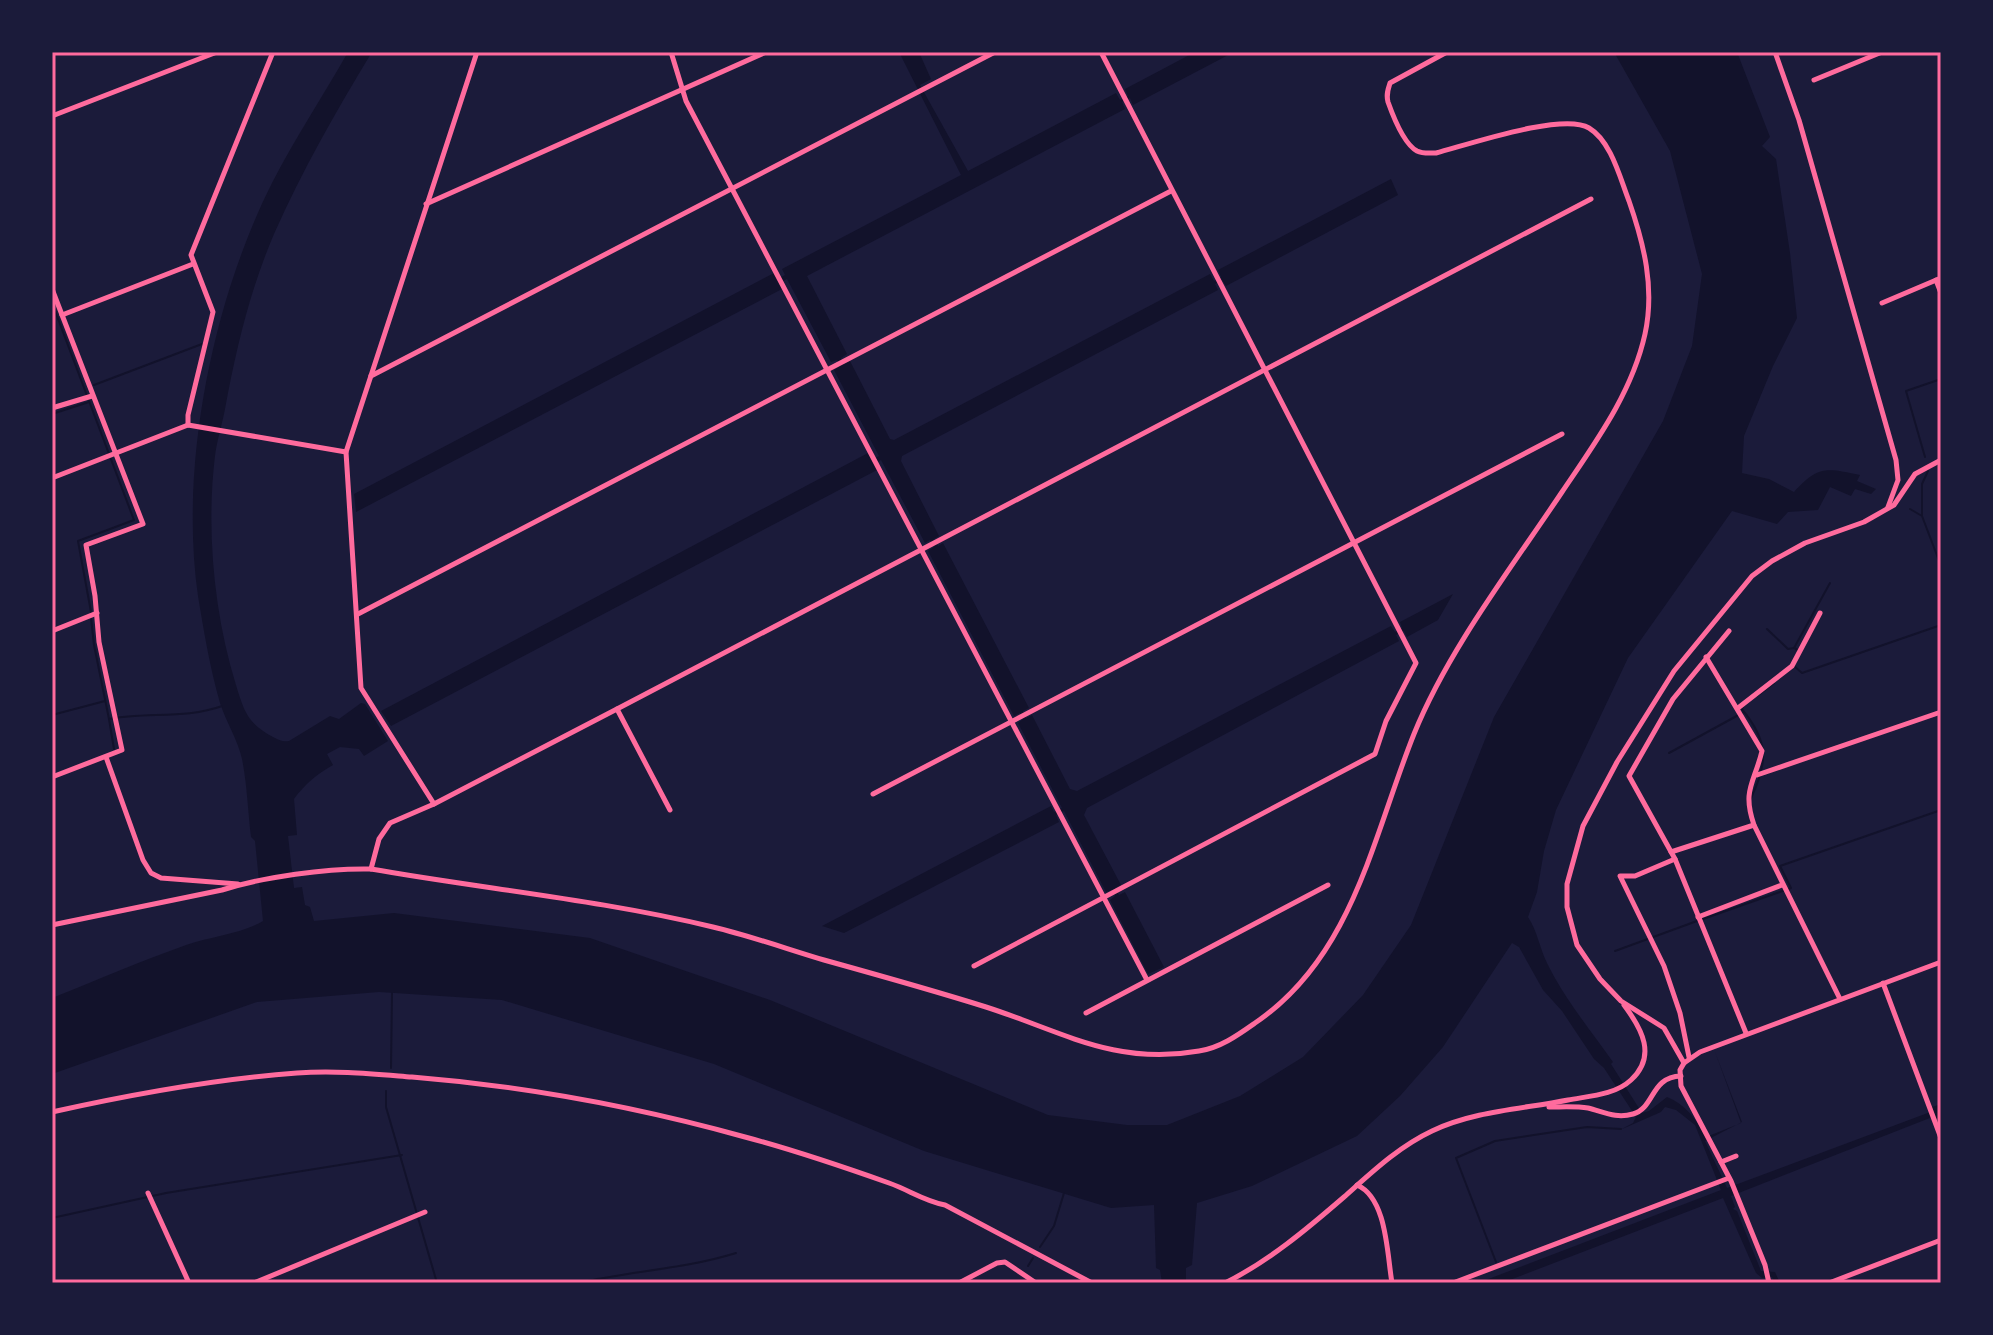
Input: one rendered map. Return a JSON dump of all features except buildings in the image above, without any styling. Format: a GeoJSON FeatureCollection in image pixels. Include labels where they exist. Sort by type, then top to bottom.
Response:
{"type":"FeatureCollection","features":[{"type":"Feature","properties":{"kind":"street"},"geometry":{"type":"LineString","coordinates":[[52,116],[217,52]]}},
{"type":"Feature","properties":{"kind":"street"},"geometry":{"type":"LineString","coordinates":[[188,425],[213,312],[191,255],[273,52]]}},
{"type":"Feature","properties":{"kind":"street"},"geometry":{"type":"LineString","coordinates":[[434,804],[361,688],[346,452],[477,52]]}},
{"type":"Feature","properties":{"kind":"street"},"geometry":{"type":"LineString","coordinates":[[671,52],[682,90],[1147,980]]}},
{"type":"Feature","properties":{"kind":"street"},"geometry":{"type":"LineString","coordinates":[[425,205],[766,52]]}},
{"type":"Feature","properties":{"kind":"street"},"geometry":{"type":"LineString","coordinates":[[371,376],[995,52]]}},
{"type":"Feature","properties":{"kind":"street"},"geometry":{"type":"LineString","coordinates":[[974,966],[1375,754],[1386,721],[1416,663],[1101,52]]}},
{"type":"Feature","properties":{"kind":"street"},"geometry":{"type":"LineString","coordinates":[[52,925],[243,884],[350,869],[371,869],[579,901],[713,927],[988,1008],[1105,1050],[1162,1054],[1198,1051],[1224,1043],[1265,1016],[1289,995],[1338,929],[1374,851],[1415,730],[1437,687],[1485,606],[1614,411],[1635,368],[1646,330],[1649,287],[1644,249],[1621,179],[1603,141],[1593,130],[1572,122],[1548,124],[1436,153],[1414,150],[1408,142],[1388,101],[1390,83],[1447,52]]}},
{"type":"Feature","properties":{"kind":"street"},"geometry":{"type":"LineString","coordinates":[[1775,52],[1799,120],[1896,460],[1898,480],[1887,507]]}},
{"type":"Feature","properties":{"kind":"street"},"geometry":{"type":"LineString","coordinates":[[1814,80],[1882,52]]}},
{"type":"Feature","properties":{"kind":"street"},"geometry":{"type":"LineString","coordinates":[[358,614],[1171,191]]}},
{"type":"Feature","properties":{"kind":"street"},"geometry":{"type":"LineString","coordinates":[[371,869],[379,839],[390,823],[434,804],[617,709],[1591,199]]}},
{"type":"Feature","properties":{"kind":"street"},"geometry":{"type":"LineString","coordinates":[[62,315],[193,264]]}},
{"type":"Feature","properties":{"kind":"street"},"geometry":{"type":"LineString","coordinates":[[1882,303],[1939,279],[1941,293]]}},
{"type":"Feature","properties":{"kind":"street"},"geometry":{"type":"LineString","coordinates":[[52,289],[143,524],[86,545],[99,642],[122,750],[52,777]]}},
{"type":"Feature","properties":{"kind":"street"},"geometry":{"type":"LineString","coordinates":[[52,408],[92,396]]}},
{"type":"Feature","properties":{"kind":"street"},"geometry":{"type":"LineString","coordinates":[[52,478],[188,425],[346,452]]}},
{"type":"Feature","properties":{"kind":"street"},"geometry":{"type":"LineString","coordinates":[[873,794],[1562,434]]}},
{"type":"Feature","properties":{"kind":"street"},"geometry":{"type":"LineString","coordinates":[[1225,1283],[1268,1258],[1412,1141],[1443,1126],[1475,1116],[1608,1093],[1629,1083],[1639,1072],[1646,1060],[1646,1052],[1631,1015],[1587,961],[1571,927],[1567,907],[1572,858],[1598,794],[1674,671],[1752,576],[1805,543],[1871,519],[1894,505],[1915,474],[1941,460]]}},
{"type":"Feature","properties":{"kind":"street"},"geometry":{"type":"LineString","coordinates":[[52,631],[97,613]]}},
{"type":"Feature","properties":{"kind":"street"},"geometry":{"type":"LineString","coordinates":[[1740,712],[1792,666],[1820,613]]}},
{"type":"Feature","properties":{"kind":"street"},"geometry":{"type":"LineString","coordinates":[[1729,631],[1673,699],[1629,776],[1675,859],[1746,1033]]}},
{"type":"Feature","properties":{"kind":"street"},"geometry":{"type":"LineString","coordinates":[[1706,657],[1762,751],[1759,774],[1747,795],[1754,825],[1840,999]]}},
{"type":"Feature","properties":{"kind":"street"},"geometry":{"type":"LineString","coordinates":[[617,709],[670,810]]}},
{"type":"Feature","properties":{"kind":"street"},"geometry":{"type":"LineString","coordinates":[[1759,774],[1941,712]]}},
{"type":"Feature","properties":{"kind":"street"},"geometry":{"type":"LineString","coordinates":[[106,757],[143,860],[151,873],[161,878],[243,884]]}},
{"type":"Feature","properties":{"kind":"street"},"geometry":{"type":"LineString","coordinates":[[1671,852],[1754,825]]}},
{"type":"Feature","properties":{"kind":"street"},"geometry":{"type":"LineString","coordinates":[[1675,859],[1635,876],[1620,876],[1652,939],[1680,1013],[1686,1060],[1681,1086],[1730,1180],[1767,1278]]}},
{"type":"Feature","properties":{"kind":"street"},"geometry":{"type":"LineString","coordinates":[[1086,1013],[1328,885]]}},
{"type":"Feature","properties":{"kind":"street"},"geometry":{"type":"LineString","coordinates":[[1699,919],[1783,889]]}},
{"type":"Feature","properties":{"kind":"street"},"geometry":{"type":"LineString","coordinates":[[1686,1060],[1746,1033],[1941,962]]}},
{"type":"Feature","properties":{"kind":"street"},"geometry":{"type":"LineString","coordinates":[[1883,983],[1941,1138]]}},
{"type":"Feature","properties":{"kind":"street"},"geometry":{"type":"LineString","coordinates":[[1621,1001],[1664,1028],[1686,1060]]}},
{"type":"Feature","properties":{"kind":"street"},"geometry":{"type":"LineString","coordinates":[[52,1112],[164,1090],[299,1073],[355,1072],[434,1078],[565,1096],[730,1132],[825,1158],[907,1189],[925,1201],[945,1205],[1092,1283]]}},
{"type":"Feature","properties":{"kind":"street"},"geometry":{"type":"LineString","coordinates":[[1536,1106],[1587,1108],[1618,1117],[1634,1114],[1641,1110],[1659,1084],[1671,1076],[1681,1076]]}},
{"type":"Feature","properties":{"kind":"street"},"geometry":{"type":"LineString","coordinates":[[1721,1162],[1736,1156]]}},
{"type":"Feature","properties":{"kind":"street"},"geometry":{"type":"LineString","coordinates":[[1453,1283],[1730,1180]]}},
{"type":"Feature","properties":{"kind":"street"},"geometry":{"type":"LineString","coordinates":[[1357,1185],[1367,1190],[1379,1209],[1392,1283]]}},
{"type":"Feature","properties":{"kind":"street"},"geometry":{"type":"LineString","coordinates":[[150,1196],[189,1283]]}},
{"type":"Feature","properties":{"kind":"street"},"geometry":{"type":"LineString","coordinates":[[254,1283],[425,1212]]}},
{"type":"Feature","properties":{"kind":"street"},"geometry":{"type":"LineString","coordinates":[[1829,1283],[1941,1240]]}},
{"type":"Feature","properties":{"kind":"street"},"geometry":{"type":"LineString","coordinates":[[959,1283],[997,1263],[1005,1262],[1036,1283]]}},
{"type":"Feature","properties":{"kind":"shaded area"},"geometry":{"type":"Polygon","coordinates":[[[348,52],[372,52],[308,164],[265,255],[239,342],[216,450],[212,484],[212,542],[217,601],[228,658],[248,716],[264,732],[279,740],[289,741],[330,716],[339,719],[361,703],[365,704],[388,741],[364,756],[359,749],[340,747],[327,754],[333,765],[312,780],[294,799],[297,835],[288,836],[294,888],[302,887],[305,905],[310,907],[314,921],[394,913],[590,938],[770,1000],[1048,1115],[1127,1125],[1167,1125],[1240,1096],[1303,1057],[1363,995],[1411,925],[1494,717],[1663,421],[1692,346],[1702,274],[1670,151],[1614,52],[1737,52],[1770,137],[1762,146],[1776,159],[1797,318],[1744,436],[1742,473],[1769,479],[1794,492],[1810,477],[1831,470],[1860,475],[1857,481],[1876,489],[1871,494],[1855,489],[1851,496],[1830,487],[1818,510],[1788,512],[1777,524],[1732,511],[1628,658],[1556,810],[1528,917],[1554,976],[1613,1062],[1611,1064],[1642,1113],[1667,1097],[1690,1113],[1706,1137],[1737,1125],[1705,1141],[1727,1188],[1933,1111],[1932,1107],[1941,1104],[1941,1119],[1938,1121],[1935,1116],[1731,1196],[1733,1209],[1737,1211],[1761,1271],[1775,1272],[1780,1283],[1775,1283],[1772,1277],[1762,1278],[1756,1273],[1723,1198],[1502,1283],[1478,1283],[1721,1190],[1695,1125],[1676,1110],[1665,1107],[1661,1112],[1620,1130],[1633,1123],[1636,1117],[1604,1068],[1543,990],[1519,947],[1512,943],[1443,1047],[1400,1096],[1357,1136],[1252,1186],[1197,1203],[1192,1265],[1186,1268],[1186,1280],[1162,1283],[1160,1270],[1156,1268],[1154,1205],[1111,1208],[924,1151],[714,1064],[502,1000],[379,992],[257,1002],[52,1074],[52,998],[169,951],[263,921],[242,759],[216,690],[198,596],[193,545],[193,493],[198,439],[218,331],[251,229],[281,166],[348,52]]]}},
{"type":"Feature","properties":{"kind":"shaded area"},"geometry":{"type":"Polygon","coordinates":[[[899,52],[919,52],[931,79],[920,85],[968,171],[1116,93],[1120,100],[1128,96],[1125,89],[1195,52],[1234,52],[1133,105],[1130,98],[1122,102],[1125,109],[807,276],[847,354],[841,358],[844,364],[850,361],[890,439],[894,440],[1210,274],[1214,281],[1221,277],[1218,270],[1391,179],[1398,195],[1226,286],[1222,280],[1215,284],[1218,290],[902,456],[901,461],[939,536],[934,539],[938,546],[943,543],[1029,708],[1023,711],[1026,718],[1032,715],[1070,789],[1077,791],[1391,626],[1395,632],[1402,628],[1400,622],[1453,594],[1438,620],[1407,637],[1404,631],[1396,635],[1399,641],[1087,808],[1084,815],[1121,885],[1115,888],[1119,895],[1125,892],[1164,967],[1148,974],[1110,900],[1115,896],[1112,890],[1106,892],[1064,811],[1056,815],[1059,822],[844,933],[822,926],[1051,806],[1054,812],[1062,808],[1018,723],[1023,719],[1020,713],[1014,716],[928,551],[934,547],[930,540],[925,543],[881,460],[874,464],[877,470],[391,726],[381,711],[868,453],[872,460],[879,456],[834,370],[840,366],[837,360],[831,362],[787,279],[779,283],[782,289],[356,512],[354,494],[774,273],[778,279],[785,275],[782,269],[961,175],[899,52]]]}},
{"type":"Feature","properties":{"kind":"shaded area"},"geometry":{"type":"Polygon","coordinates":[[[1715,1052],[1742,1122],[1741,1123],[1715,1052]]]}},
{"type":"Feature","properties":{"kind":"waterway"},"geometry":{"type":"LineString","coordinates":[[52,303],[134,520],[78,541],[91,612]]}},
{"type":"Feature","properties":{"kind":"waterway"},"geometry":{"type":"LineString","coordinates":[[94,385],[202,344]]}},
{"type":"Feature","properties":{"kind":"waterway"},"geometry":{"type":"LineString","coordinates":[[1925,457],[1906,391],[1941,379]]}},
{"type":"Feature","properties":{"kind":"waterway"},"geometry":{"type":"LineString","coordinates":[[52,414],[89,402]]}},
{"type":"Feature","properties":{"kind":"waterway"},"geometry":{"type":"LineString","coordinates":[[1922,515],[1922,484],[1928,471]]}},
{"type":"Feature","properties":{"kind":"waterway"},"geometry":{"type":"LineString","coordinates":[[1910,509],[1922,516],[1941,566]]}},
{"type":"Feature","properties":{"kind":"waterway"},"geometry":{"type":"LineString","coordinates":[[1798,650],[1794,648],[1830,583]]}},
{"type":"Feature","properties":{"kind":"waterway"},"geometry":{"type":"LineString","coordinates":[[91,618],[109,719],[195,713],[222,706]]}},
{"type":"Feature","properties":{"kind":"waterway"},"geometry":{"type":"LineString","coordinates":[[1794,666],[1802,673],[1941,625]]}},
{"type":"Feature","properties":{"kind":"waterway"},"geometry":{"type":"LineString","coordinates":[[1767,629],[1788,649],[1794,648]]}},
{"type":"Feature","properties":{"kind":"waterway"},"geometry":{"type":"LineString","coordinates":[[1757,696],[1774,683]]}},
{"type":"Feature","properties":{"kind":"waterway"},"geometry":{"type":"LineString","coordinates":[[52,715],[105,701]]}},
{"type":"Feature","properties":{"kind":"waterway"},"geometry":{"type":"LineString","coordinates":[[1743,707],[1763,751],[1761,773],[1751,798]]}},
{"type":"Feature","properties":{"kind":"waterway"},"geometry":{"type":"LineString","coordinates":[[1669,753],[1744,712]]}},
{"type":"Feature","properties":{"kind":"waterway"},"geometry":{"type":"LineString","coordinates":[[109,719],[114,749]]}},
{"type":"Feature","properties":{"kind":"waterway"},"geometry":{"type":"LineString","coordinates":[[1703,919],[1791,888],[1780,866],[1941,810]]}},
{"type":"Feature","properties":{"kind":"waterway"},"geometry":{"type":"LineString","coordinates":[[1615,951],[1697,921]]}},
{"type":"Feature","properties":{"kind":"waterway"},"geometry":{"type":"LineString","coordinates":[[391,1068],[392,993]]}},
{"type":"Feature","properties":{"kind":"waterway"},"geometry":{"type":"LineString","coordinates":[[386,1091],[386,1107],[437,1283]]}},
{"type":"Feature","properties":{"kind":"waterway"},"geometry":{"type":"LineString","coordinates":[[1496,1262],[1456,1158],[1495,1141],[1587,1127],[1621,1129]]}},
{"type":"Feature","properties":{"kind":"waterway"},"geometry":{"type":"LineString","coordinates":[[52,1218],[166,1193],[402,1155]]}},
{"type":"Feature","properties":{"kind":"waterway"},"geometry":{"type":"LineString","coordinates":[[1040,1247],[1054,1226],[1064,1193]]}},
{"type":"Feature","properties":{"kind":"waterway"},"geometry":{"type":"LineString","coordinates":[[578,1283],[697,1263],[736,1253]]}},
{"type":"Feature","properties":{"kind":"waterway"},"geometry":{"type":"LineString","coordinates":[[1028,1266],[1033,1258]]}}]}
